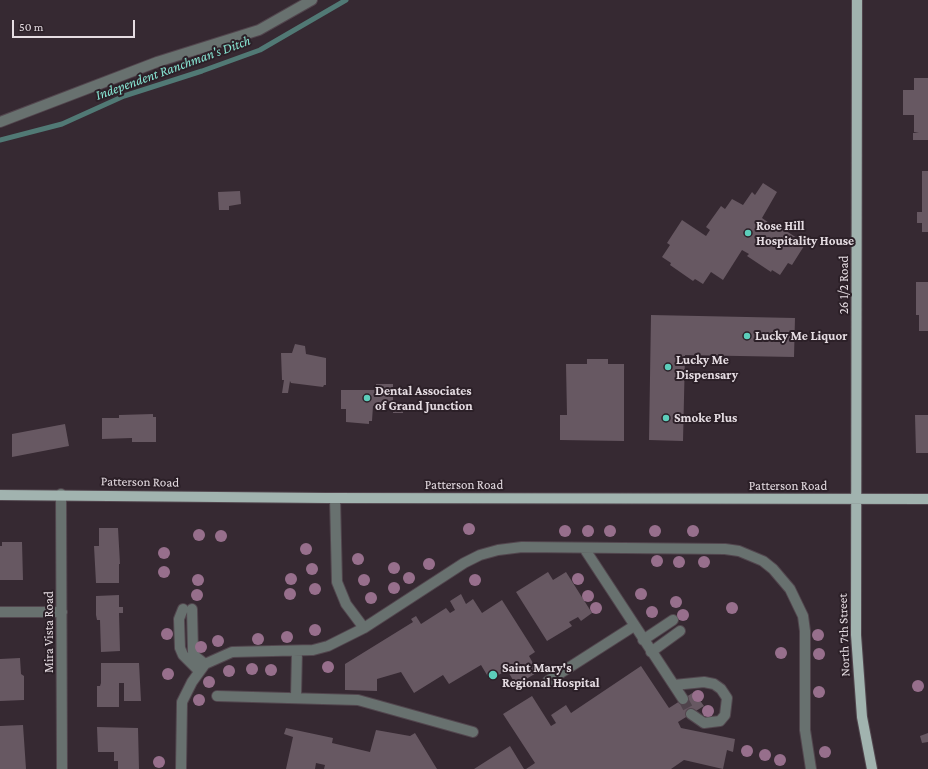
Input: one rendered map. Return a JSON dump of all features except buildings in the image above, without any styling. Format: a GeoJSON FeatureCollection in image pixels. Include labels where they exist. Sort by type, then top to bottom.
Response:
{"type":"FeatureCollection","features":[{"type":"Feature","properties":{"kind":"main road","name":"26 1/2 Road"},"geometry":{"type":"LineString","coordinates":[[856,499],[857,0]]}},
{"type":"Feature","properties":{"kind":"main road","name":"Patterson Road"},"geometry":{"type":"LineString","coordinates":[[0,495],[61,494],[336,498],[928,499]]}},
{"type":"Feature","properties":{"kind":"main road","name":"North 7th Street"},"geometry":{"type":"LineString","coordinates":[[856,499],[856,589],[859,684],[862,717],[872,769]]}},
{"type":"Feature","properties":{"kind":"street"},"geometry":{"type":"LineString","coordinates":[[0,122],[157,62],[259,30],[312,0]]}},
{"type":"Feature","properties":{"kind":"street","name":"Mira Vista Road"},"geometry":{"type":"LineString","coordinates":[[61,494],[62,769]]}},
{"type":"Feature","properties":{"kind":"street"},"geometry":{"type":"LineString","coordinates":[[336,498],[337,582],[346,604],[364,628]]}},
{"type":"Feature","properties":{"kind":"street"},"geometry":{"type":"LineString","coordinates":[[181,769],[181,706],[185,694],[202,667],[232,652],[297,651],[328,646],[364,628],[464,563],[480,555],[498,550],[522,547],[725,549],[753,556],[773,569],[790,588],[803,616],[805,631],[804,730],[811,769]]}},
{"type":"Feature","properties":{"kind":"street"},"geometry":{"type":"LineString","coordinates":[[584,548],[682,699]]}},
{"type":"Feature","properties":{"kind":"street"},"geometry":{"type":"LineString","coordinates":[[188,609],[194,652],[202,667]]}},
{"type":"Feature","properties":{"kind":"street"},"geometry":{"type":"LineString","coordinates":[[0,612],[62,612]]}},
{"type":"Feature","properties":{"kind":"street"},"geometry":{"type":"LineString","coordinates":[[643,640],[673,620]]}},
{"type":"Feature","properties":{"kind":"street"},"geometry":{"type":"LineString","coordinates":[[548,681],[634,626]]}},
{"type":"Feature","properties":{"kind":"street"},"geometry":{"type":"LineString","coordinates":[[651,652],[680,631]]}},
{"type":"Feature","properties":{"kind":"street"},"geometry":{"type":"LineString","coordinates":[[296,697],[297,651]]}},
{"type":"Feature","properties":{"kind":"street"},"geometry":{"type":"LineString","coordinates":[[674,685],[704,682],[714,684],[722,689],[727,698],[725,715],[720,720],[704,723],[692,714]]}},
{"type":"Feature","properties":{"kind":"street"},"geometry":{"type":"LineString","coordinates":[[217,696],[296,697],[358,700],[473,732]]}},
{"type":"Feature","properties":{"kind":"waterway","name":"Independent Ranchman's Ditch"},"geometry":{"type":"LineString","coordinates":[[0,140],[62,124],[124,96],[202,71],[260,50],[346,0]]}},
{"type":"Feature","properties":{"kind":"tunnel"},"geometry":{"type":"LineString","coordinates":[[683,699],[691,714]]}},
{"type":"Feature","properties":{"kind":"place","name":"Rose Hill Hospitality House"},"geometry":{"type":"Point","coordinates":[748,233]}},
{"type":"Feature","properties":{"kind":"place","name":"Lucky Me Liquor"},"geometry":{"type":"Point","coordinates":[747,336]}},
{"type":"Feature","properties":{"kind":"place","name":"Lucky Me Dispensary"},"geometry":{"type":"Point","coordinates":[668,367]}},
{"type":"Feature","properties":{"kind":"place","name":"Dental Associates of Grand Junction"},"geometry":{"type":"Point","coordinates":[367,398]}},
{"type":"Feature","properties":{"kind":"place","name":"Smoke Plus"},"geometry":{"type":"Point","coordinates":[666,418]}},
{"type":"Feature","properties":{"kind":"place","name":"Saint Mary's Regional Hospital"},"geometry":{"type":"Point","coordinates":[493,675]}}]}
